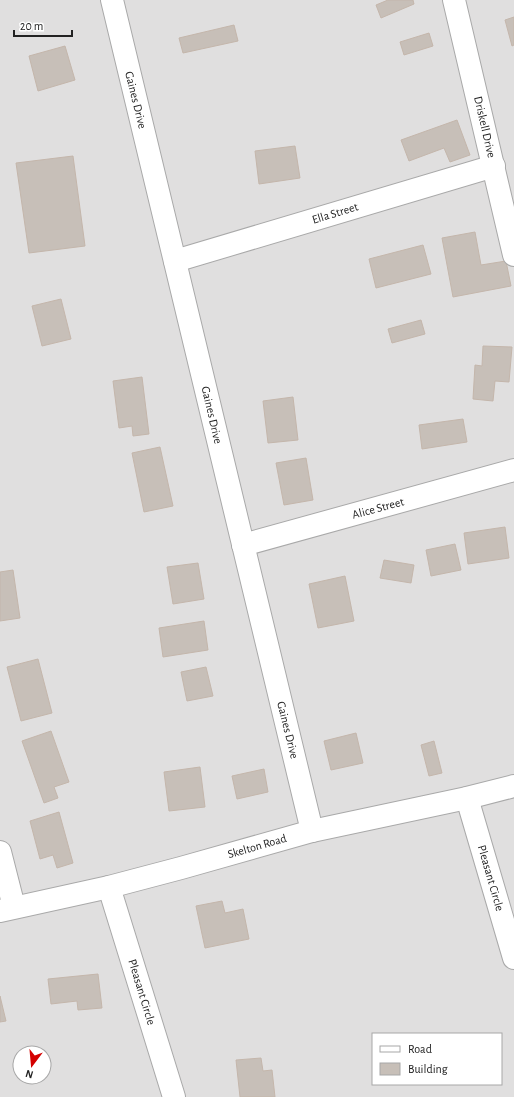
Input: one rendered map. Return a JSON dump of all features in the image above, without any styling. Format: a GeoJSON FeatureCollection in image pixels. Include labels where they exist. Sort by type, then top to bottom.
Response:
{"type":"FeatureCollection","features":[{"type":"Feature","properties":{"kind":"street","name":"Gaines Drive"},"geometry":{"type":"LineString","coordinates":[[112,0],[312,830]]}},
{"type":"Feature","properties":{"kind":"street","name":"Driskell Drive"},"geometry":{"type":"LineString","coordinates":[[454,0],[514,255]]}},
{"type":"Feature","properties":{"kind":"street","name":"Ella Street"},"geometry":{"type":"LineString","coordinates":[[175,261],[494,166]]}},
{"type":"Feature","properties":{"kind":"street","name":"Alice Street"},"geometry":{"type":"LineString","coordinates":[[243,545],[514,470]]}},
{"type":"Feature","properties":{"kind":"street","name":"Skelton Road"},"geometry":{"type":"LineString","coordinates":[[7,909],[109,887],[312,830],[467,798],[514,786]]}},
{"type":"Feature","properties":{"kind":"street","name":"Pleasant Circle"},"geometry":{"type":"LineString","coordinates":[[467,798],[514,958]]}},
{"type":"Feature","properties":{"kind":"street"},"geometry":{"type":"LineString","coordinates":[[0,852],[7,909]]}},
{"type":"Feature","properties":{"kind":"street","name":"Pleasant Circle"},"geometry":{"type":"LineString","coordinates":[[109,887],[174,1097]]}},
{"type":"Feature","properties":{"kind":"shaded area"},"geometry":{"type":"Polygon","coordinates":[[[0,0],[514,0],[514,1097],[0,1097],[0,0]]]}},
{"type":"Feature","properties":{"kind":"building"},"geometry":{"type":"Polygon","coordinates":[[[388,0],[413,0],[414,4],[381,18],[376,5],[388,0]]]}},
{"type":"Feature","properties":{"kind":"building"},"geometry":{"type":"Polygon","coordinates":[[[514,17],[514,45],[512,46],[505,20],[514,17]]]}},
{"type":"Feature","properties":{"kind":"building"},"geometry":{"type":"Polygon","coordinates":[[[234,25],[238,41],[183,53],[179,38],[234,25]]]}},
{"type":"Feature","properties":{"kind":"building"},"geometry":{"type":"Polygon","coordinates":[[[429,33],[433,46],[404,55],[400,42],[429,33]]]}},
{"type":"Feature","properties":{"kind":"building"},"geometry":{"type":"Polygon","coordinates":[[[65,46],[75,80],[38,91],[29,56],[65,46]]]}},
{"type":"Feature","properties":{"kind":"building"},"geometry":{"type":"Polygon","coordinates":[[[457,120],[470,155],[450,162],[444,148],[409,161],[401,140],[457,120]]]}},
{"type":"Feature","properties":{"kind":"building"},"geometry":{"type":"Polygon","coordinates":[[[295,146],[300,178],[259,184],[255,151],[295,146]]]}},
{"type":"Feature","properties":{"kind":"building"},"geometry":{"type":"Polygon","coordinates":[[[73,156],[85,246],[29,253],[16,163],[73,156]]]}},
{"type":"Feature","properties":{"kind":"building"},"geometry":{"type":"Polygon","coordinates":[[[475,232],[481,265],[506,261],[511,286],[453,297],[442,238],[475,232]]]}},
{"type":"Feature","properties":{"kind":"building"},"geometry":{"type":"Polygon","coordinates":[[[423,245],[431,274],[376,288],[369,259],[423,245]]]}},
{"type":"Feature","properties":{"kind":"building"},"geometry":{"type":"Polygon","coordinates":[[[61,299],[71,339],[42,346],[32,306],[61,299]]]}},
{"type":"Feature","properties":{"kind":"building"},"geometry":{"type":"Polygon","coordinates":[[[421,320],[425,334],[392,343],[388,329],[421,320]]]}},
{"type":"Feature","properties":{"kind":"building"},"geometry":{"type":"Polygon","coordinates":[[[483,346],[512,347],[509,382],[495,381],[493,401],[473,399],[475,365],[482,366],[483,346]]]}},
{"type":"Feature","properties":{"kind":"building"},"geometry":{"type":"Polygon","coordinates":[[[142,377],[149,434],[133,436],[132,426],[119,428],[113,381],[142,377]]]}},
{"type":"Feature","properties":{"kind":"building"},"geometry":{"type":"Polygon","coordinates":[[[293,397],[298,440],[268,443],[263,401],[293,397]]]}},
{"type":"Feature","properties":{"kind":"building"},"geometry":{"type":"Polygon","coordinates":[[[463,419],[467,442],[422,449],[419,425],[463,419]]]}},
{"type":"Feature","properties":{"kind":"building"},"geometry":{"type":"Polygon","coordinates":[[[160,447],[173,506],[144,512],[132,453],[160,447]]]}},
{"type":"Feature","properties":{"kind":"building"},"geometry":{"type":"Polygon","coordinates":[[[306,458],[313,500],[284,505],[276,463],[306,458]]]}},
{"type":"Feature","properties":{"kind":"building"},"geometry":{"type":"Polygon","coordinates":[[[505,527],[509,558],[468,564],[464,533],[505,527]]]}},
{"type":"Feature","properties":{"kind":"building"},"geometry":{"type":"Polygon","coordinates":[[[455,544],[461,570],[431,576],[426,550],[455,544]]]}},
{"type":"Feature","properties":{"kind":"building"},"geometry":{"type":"Polygon","coordinates":[[[384,560],[414,565],[411,583],[380,578],[384,560]]]}},
{"type":"Feature","properties":{"kind":"building"},"geometry":{"type":"Polygon","coordinates":[[[198,563],[204,599],[173,604],[167,567],[198,563]]]}},
{"type":"Feature","properties":{"kind":"building"},"geometry":{"type":"Polygon","coordinates":[[[13,570],[20,618],[0,621],[0,572],[13,570]]]}},
{"type":"Feature","properties":{"kind":"building"},"geometry":{"type":"Polygon","coordinates":[[[345,576],[354,621],[318,628],[309,584],[345,576]]]}},
{"type":"Feature","properties":{"kind":"building"},"geometry":{"type":"Polygon","coordinates":[[[204,621],[208,650],[163,657],[159,628],[204,621]]]}},
{"type":"Feature","properties":{"kind":"building"},"geometry":{"type":"Polygon","coordinates":[[[38,659],[52,713],[21,721],[7,667],[38,659]]]}},
{"type":"Feature","properties":{"kind":"building"},"geometry":{"type":"Polygon","coordinates":[[[206,667],[213,696],[187,701],[181,672],[206,667]]]}},
{"type":"Feature","properties":{"kind":"building"},"geometry":{"type":"Polygon","coordinates":[[[51,731],[69,782],[54,787],[58,798],[44,803],[22,741],[51,731]]]}},
{"type":"Feature","properties":{"kind":"building"},"geometry":{"type":"Polygon","coordinates":[[[356,733],[363,763],[331,770],[324,741],[356,733]]]}},
{"type":"Feature","properties":{"kind":"building"},"geometry":{"type":"Polygon","coordinates":[[[434,741],[442,773],[429,776],[421,745],[434,741]]]}},
{"type":"Feature","properties":{"kind":"building"},"geometry":{"type":"Polygon","coordinates":[[[200,767],[205,807],[169,811],[164,772],[200,767]]]}},
{"type":"Feature","properties":{"kind":"building"},"geometry":{"type":"Polygon","coordinates":[[[264,769],[268,792],[237,799],[232,776],[264,769]]]}},
{"type":"Feature","properties":{"kind":"building"},"geometry":{"type":"Polygon","coordinates":[[[59,812],[73,863],[57,868],[53,855],[40,859],[30,821],[59,812]]]}},
{"type":"Feature","properties":{"kind":"building"},"geometry":{"type":"Polygon","coordinates":[[[222,901],[225,913],[243,909],[249,939],[205,948],[196,906],[222,901]]]}},
{"type":"Feature","properties":{"kind":"building"},"geometry":{"type":"Polygon","coordinates":[[[98,974],[102,1008],[78,1010],[77,1001],[51,1004],[48,979],[98,974]]]}},
{"type":"Feature","properties":{"kind":"building"},"geometry":{"type":"Polygon","coordinates":[[[0,996],[6,1021],[0,1022],[0,996]]]}},
{"type":"Feature","properties":{"kind":"building"},"geometry":{"type":"Polygon","coordinates":[[[261,1058],[263,1071],[272,1070],[275,1097],[240,1097],[236,1060],[261,1058]]]}}]}
